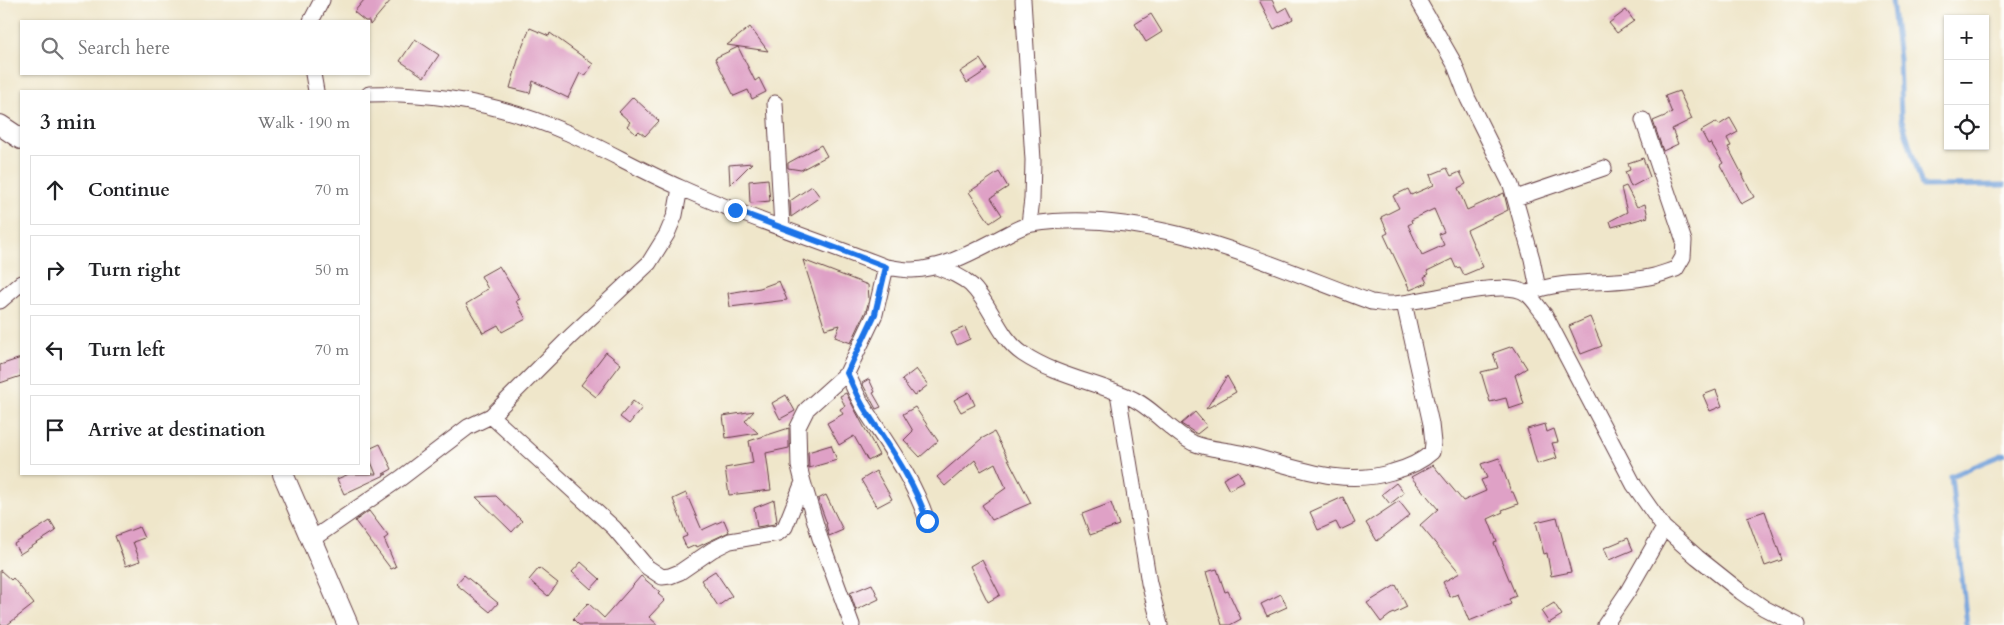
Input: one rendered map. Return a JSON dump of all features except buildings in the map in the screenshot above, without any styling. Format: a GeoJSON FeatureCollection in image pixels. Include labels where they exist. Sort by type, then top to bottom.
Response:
{"type":"FeatureCollection","features":[{"type":"Feature","properties":{"kind":"street"},"geometry":{"type":"LineString","coordinates":[[312,20],[322,0]]}},
{"type":"Feature","properties":{"kind":"street"},"geometry":{"type":"LineString","coordinates":[[1023,0],[1033,160],[1029,224]]}},
{"type":"Feature","properties":{"kind":"street"},"geometry":{"type":"LineString","coordinates":[[1418,0],[1454,63],[1468,99],[1516,198],[1532,259],[1532,292],[1634,485],[1664,528],[1697,557],[1764,608],[1797,625]]}},
{"type":"Feature","properties":{"kind":"street"},"geometry":{"type":"LineString","coordinates":[[313,75],[316,90]]}},
{"type":"Feature","properties":{"kind":"street"},"geometry":{"type":"LineString","coordinates":[[370,94],[390,93],[455,100],[524,116],[569,134],[680,188],[886,267],[912,270],[934,266],[971,253],[1029,224],[1064,221],[1113,222],[1236,251],[1371,302],[1386,304],[1486,289],[1512,289],[1532,292],[1564,285],[1653,276],[1676,269],[1683,258],[1684,241],[1643,120]]}},
{"type":"Feature","properties":{"kind":"street"},"geometry":{"type":"LineString","coordinates":[[775,103],[782,227]]}},
{"type":"Feature","properties":{"kind":"street"},"geometry":{"type":"LineString","coordinates":[[0,125],[20,138]]}},
{"type":"Feature","properties":{"kind":"street"},"geometry":{"type":"LineString","coordinates":[[1516,198],[1604,168]]}},
{"type":"Feature","properties":{"kind":"street"},"geometry":{"type":"LineString","coordinates":[[311,540],[400,478],[468,426],[491,416],[571,336],[649,263],[675,215],[680,188]]}},
{"type":"Feature","properties":{"kind":"street"},"geometry":{"type":"LineString","coordinates":[[934,266],[955,274],[972,286],[1004,336],[1021,353],[1048,369],[1133,399],[1172,430],[1194,444],[1243,453],[1325,476],[1358,479],[1410,467],[1432,452],[1433,443],[1420,372],[1404,302]]}},
{"type":"Feature","properties":{"kind":"street"},"geometry":{"type":"LineString","coordinates":[[852,625],[820,538],[803,482],[799,466],[798,427],[808,409],[847,373],[875,314],[886,267]]}},
{"type":"Feature","properties":{"kind":"street"},"geometry":{"type":"LineString","coordinates":[[0,301],[20,284]]}},
{"type":"Feature","properties":{"kind":"street"},"geometry":{"type":"LineString","coordinates":[[847,373],[864,409],[910,478],[927,521]]}},
{"type":"Feature","properties":{"kind":"street"},"geometry":{"type":"LineString","coordinates":[[1118,393],[1149,583],[1160,625]]}},
{"type":"Feature","properties":{"kind":"street"},"geometry":{"type":"LineString","coordinates":[[491,416],[614,528],[647,567],[662,577],[680,572],[712,550],[730,541],[778,533],[785,527],[803,482]]}},
{"type":"Feature","properties":{"kind":"street"},"geometry":{"type":"LineString","coordinates":[[284,475],[348,625]]}},
{"type":"Feature","properties":{"kind":"street"},"geometry":{"type":"LineString","coordinates":[[1607,624],[1664,528]]}},
{"type":"Feature","properties":{"kind":"waterway"},"geometry":{"type":"LineString","coordinates":[[1892,0],[1899,59],[1901,117],[1922,186],[2004,185]]}},
{"type":"Feature","properties":{"kind":"waterway"},"geometry":{"type":"LineString","coordinates":[[1967,625],[1951,476],[2004,454]]}},
{"type":"Feature","properties":{"kind":"route"},"geometry":{"type":"LineString","coordinates":[[735,210],[886,267],[875,314],[847,373],[864,409],[910,478],[927,521]]}}]}
